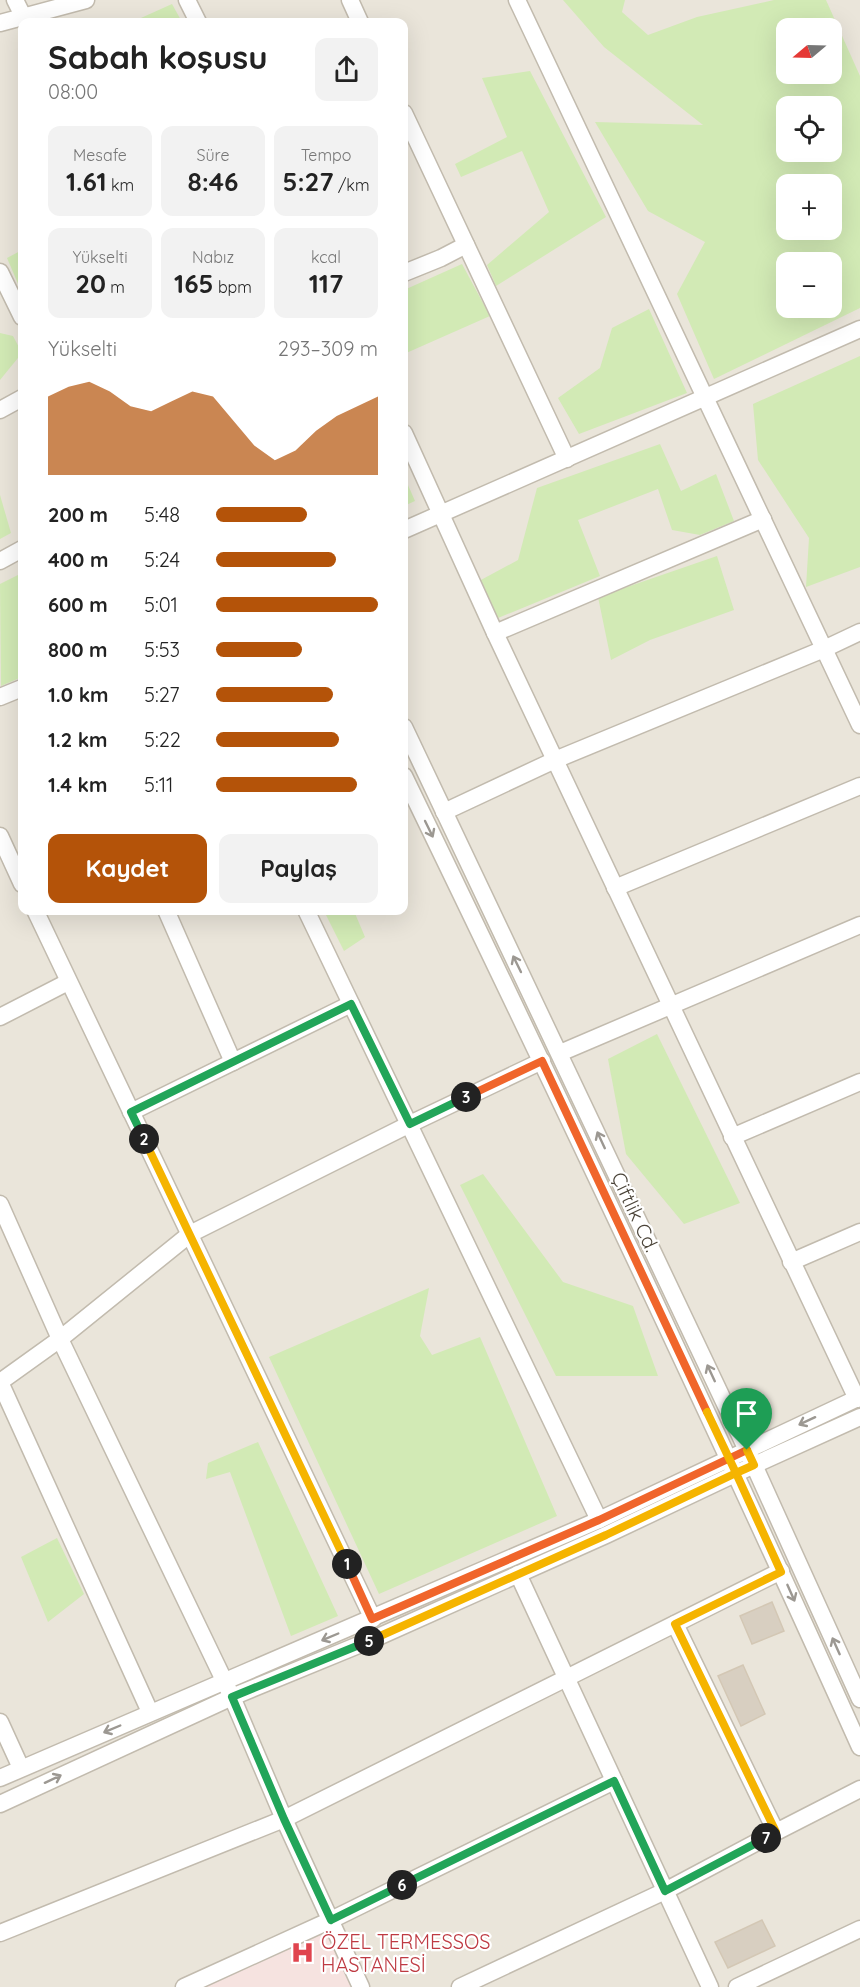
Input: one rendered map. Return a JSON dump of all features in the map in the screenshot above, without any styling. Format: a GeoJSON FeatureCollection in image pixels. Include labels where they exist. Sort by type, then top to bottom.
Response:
{"type":"FeatureCollection","features":[{"type":"Feature","properties":{"kind":"street"},"geometry":{"type":"LineString","coordinates":[[15,0],[24,18]]}},
{"type":"Feature","properties":{"kind":"street"},"geometry":{"type":"LineString","coordinates":[[30,18],[86,0]]}},
{"type":"Feature","properties":{"kind":"street"},"geometry":{"type":"LineString","coordinates":[[187,0],[196,18]]}},
{"type":"Feature","properties":{"kind":"street"},"geometry":{"type":"LineString","coordinates":[[350,0],[358,18]]}},
{"type":"Feature","properties":{"kind":"street"},"geometry":{"type":"LineString","coordinates":[[517,0],[860,725]]}},
{"type":"Feature","properties":{"kind":"street"},"geometry":{"type":"LineString","coordinates":[[0,24],[18,21]]}},
{"type":"Feature","properties":{"kind":"street"},"geometry":{"type":"LineString","coordinates":[[408,122],[567,459]]}},
{"type":"Feature","properties":{"kind":"street"},"geometry":{"type":"LineString","coordinates":[[408,271],[466,245]]}},
{"type":"Feature","properties":{"kind":"street"},"geometry":{"type":"LineString","coordinates":[[2,280],[18,309]]}},
{"type":"Feature","properties":{"kind":"street"},"geometry":{"type":"LineString","coordinates":[[408,528],[860,329]]}},
{"type":"Feature","properties":{"kind":"street"},"geometry":{"type":"LineString","coordinates":[[0,410],[18,400]]}},
{"type":"Feature","properties":{"kind":"street"},"geometry":{"type":"LineString","coordinates":[[0,1804],[232,1697],[378,1637],[606,1535],[859,1398],[732,1137],[495,633],[408,442]]}},
{"type":"Feature","properties":{"kind":"street"},"geometry":{"type":"LineString","coordinates":[[495,633],[763,519]]}},
{"type":"Feature","properties":{"kind":"street"},"geometry":{"type":"LineString","coordinates":[[0,561],[18,551]]}},
{"type":"Feature","properties":{"kind":"street"},"geometry":{"type":"LineString","coordinates":[[444,812],[555,760],[860,632]]}},
{"type":"Feature","properties":{"kind":"street"},"geometry":{"type":"LineString","coordinates":[[0,697],[18,690]]}},
{"type":"Feature","properties":{"kind":"street","name":"Çiftlik Cd."},"geometry":{"type":"LineString","coordinates":[[408,736],[750,1457],[860,1699]]}},
{"type":"Feature","properties":{"kind":"street","name":"Çiftlik Cd."},"geometry":{"type":"LineString","coordinates":[[408,784],[542,1061],[732,1466],[860,1747]]}},
{"type":"Feature","properties":{"kind":"street"},"geometry":{"type":"LineString","coordinates":[[615,888],[860,786]]}},
{"type":"Feature","properties":{"kind":"street"},"geometry":{"type":"LineString","coordinates":[[0,836],[18,875]]}},
{"type":"Feature","properties":{"kind":"street"},"geometry":{"type":"LineString","coordinates":[[37,915],[372,1619]]}},
{"type":"Feature","properties":{"kind":"street"},"geometry":{"type":"LineString","coordinates":[[168,915],[233,1062]]}},
{"type":"Feature","properties":{"kind":"street"},"geometry":{"type":"LineString","coordinates":[[308,915],[599,1520]]}},
{"type":"Feature","properties":{"kind":"street"},"geometry":{"type":"LineString","coordinates":[[560,1053],[860,925]]}},
{"type":"Feature","properties":{"kind":"street"},"geometry":{"type":"LineString","coordinates":[[0,1017],[68,982]]}},
{"type":"Feature","properties":{"kind":"street"},"geometry":{"type":"LineString","coordinates":[[131,1112],[351,1004]]}},
{"type":"Feature","properties":{"kind":"street"},"geometry":{"type":"LineString","coordinates":[[150,1712],[0,1382],[60,1340],[190,1234],[542,1061]]}},
{"type":"Feature","properties":{"kind":"street"},"geometry":{"type":"LineString","coordinates":[[732,1137],[860,1082]]}},
{"type":"Feature","properties":{"kind":"street"},"geometry":{"type":"LineString","coordinates":[[0,1204],[60,1340],[232,1697],[284,1819],[361,1987]]}},
{"type":"Feature","properties":{"kind":"street"},"geometry":{"type":"LineString","coordinates":[[791,1262],[860,1232]]}},
{"type":"Feature","properties":{"kind":"street"},"geometry":{"type":"LineString","coordinates":[[750,1457],[860,1417]]}},
{"type":"Feature","properties":{"kind":"street"},"geometry":{"type":"LineString","coordinates":[[0,1778],[599,1520],[732,1466]]}},
{"type":"Feature","properties":{"kind":"street"},"geometry":{"type":"LineString","coordinates":[[0,1933],[284,1819],[781,1572]]}},
{"type":"Feature","properties":{"kind":"street"},"geometry":{"type":"LineString","coordinates":[[518,1574],[710,1987]]}},
{"type":"Feature","properties":{"kind":"street"},"geometry":{"type":"LineString","coordinates":[[675,1624],[776,1832]]}},
{"type":"Feature","properties":{"kind":"street"},"geometry":{"type":"LineString","coordinates":[[0,1722],[21,1768]]}},
{"type":"Feature","properties":{"kind":"street"},"geometry":{"type":"LineString","coordinates":[[184,1987],[331,1920],[614,1781]]}},
{"type":"Feature","properties":{"kind":"street"},"geometry":{"type":"LineString","coordinates":[[460,1987],[665,1891],[860,1789]]}},
{"type":"Feature","properties":{"kind":"street"},"geometry":{"type":"LineString","coordinates":[[737,1987],[860,1929]]}},
{"type":"Feature","properties":{"kind":"shaded area"},"geometry":{"type":"Polygon","coordinates":[[[0,0],[860,0],[860,1987],[0,1987],[0,0]]]}},
{"type":"Feature","properties":{"kind":"shaded area","name":"ÖZEL TERMESSOS HASTANESİ"},"geometry":{"type":"Polygon","coordinates":[[[331,1920],[361,1987],[191,1987],[331,1920]]]}},
{"type":"Feature","properties":{"kind":"green space"},"geometry":{"type":"Polygon","coordinates":[[[563,0],[625,0],[622,12],[648,35],[697,17],[774,0],[826,0],[834,18],[776,18],[776,84],[842,84],[842,36],[860,76],[860,308],[842,317],[842,252],[776,252],[776,318],[839,318],[714,379],[677,294],[705,242],[648,211],[595,122],[703,125],[604,47],[563,0]]]}},
{"type":"Feature","properties":{"kind":"green space"},"geometry":{"type":"Polygon","coordinates":[[[172,4],[180,18],[141,18],[172,4]]]}},
{"type":"Feature","properties":{"kind":"green space"},"geometry":{"type":"Polygon","coordinates":[[[530,71],[606,217],[496,286],[487,265],[549,212],[522,151],[461,177],[455,164],[507,137],[482,78],[530,71]]]}},
{"type":"Feature","properties":{"kind":"green space"},"geometry":{"type":"Polygon","coordinates":[[[18,252],[18,284],[7,258],[18,252]]]}},
{"type":"Feature","properties":{"kind":"green space"},"geometry":{"type":"Polygon","coordinates":[[[462,264],[490,316],[408,352],[408,288],[462,264]]]}},
{"type":"Feature","properties":{"kind":"green space"},"geometry":{"type":"Polygon","coordinates":[[[649,309],[687,393],[579,434],[558,398],[600,368],[612,328],[649,309]]]}},
{"type":"Feature","properties":{"kind":"green space"},"geometry":{"type":"Polygon","coordinates":[[[0,333],[13,336],[18,345],[18,358],[0,380],[0,333]]]}},
{"type":"Feature","properties":{"kind":"green space"},"geometry":{"type":"Polygon","coordinates":[[[860,356],[860,567],[806,587],[809,538],[758,460],[753,404],[860,356]]]}},
{"type":"Feature","properties":{"kind":"green space"},"geometry":{"type":"Polygon","coordinates":[[[660,444],[681,491],[716,474],[734,521],[700,535],[672,530],[658,489],[578,520],[600,576],[498,618],[479,581],[518,560],[537,488],[660,444]]]}},
{"type":"Feature","properties":{"kind":"green space"},"geometry":{"type":"Polygon","coordinates":[[[408,485],[415,501],[408,504],[408,485]]]}},
{"type":"Feature","properties":{"kind":"green space"},"geometry":{"type":"Polygon","coordinates":[[[0,495],[11,533],[0,539],[0,495]]]}},
{"type":"Feature","properties":{"kind":"green space"},"geometry":{"type":"Polygon","coordinates":[[[717,556],[734,610],[650,640],[611,660],[598,597],[717,556]]]}},
{"type":"Feature","properties":{"kind":"green space"},"geometry":{"type":"Polygon","coordinates":[[[18,575],[18,679],[1,686],[0,584],[18,575]]]}},
{"type":"Feature","properties":{"kind":"green space"},"geometry":{"type":"Polygon","coordinates":[[[326,915],[356,915],[365,937],[344,951],[326,915]]]}},
{"type":"Feature","properties":{"kind":"green space"},"geometry":{"type":"Polygon","coordinates":[[[657,1034],[740,1203],[684,1224],[626,1154],[608,1059],[657,1034]]]}},
{"type":"Feature","properties":{"kind":"green space"},"geometry":{"type":"Polygon","coordinates":[[[483,1174],[563,1282],[633,1306],[658,1376],[556,1376],[460,1185],[483,1174]]]}},
{"type":"Feature","properties":{"kind":"green space"},"geometry":{"type":"Polygon","coordinates":[[[429,1288],[420,1336],[432,1355],[480,1337],[557,1516],[379,1594],[269,1357],[429,1288]]]}},
{"type":"Feature","properties":{"kind":"green space"},"geometry":{"type":"Polygon","coordinates":[[[258,1442],[338,1616],[291,1636],[230,1472],[206,1479],[208,1463],[258,1442]]]}},
{"type":"Feature","properties":{"kind":"green space"},"geometry":{"type":"Polygon","coordinates":[[[57,1538],[84,1594],[48,1622],[21,1557],[57,1538]]]}},
{"type":"Feature","properties":{"kind":"building"},"geometry":{"type":"Polygon","coordinates":[[[772,1602],[784,1631],[752,1644],[740,1616],[772,1602]]]}},
{"type":"Feature","properties":{"kind":"building"},"geometry":{"type":"Polygon","coordinates":[[[743,1665],[765,1714],[741,1726],[718,1676],[743,1665]]]}},
{"type":"Feature","properties":{"kind":"building"},"geometry":{"type":"Polygon","coordinates":[[[762,1920],[775,1946],[728,1968],[715,1942],[762,1920]]]}},
{"type":"Feature","properties":{"kind":"place","name":"ÖZEL TERMESSOS HASTANESİ"},"geometry":{"type":"Point","coordinates":[303,1953]}},
{"type":"Feature","properties":{"kind":"route"},"geometry":{"type":"LineString","coordinates":[[747,1450],[729,1458],[599,1520],[372,1619],[131,1112],[351,1004],[410,1124],[542,1061],[654,1300],[692,1379],[729,1458],[736,1473],[606,1535],[378,1637],[232,1697],[284,1819],[331,1920],[614,1781],[665,1891],[776,1832],[675,1624],[781,1572],[736,1473],[754,1465],[747,1450]]}}]}
